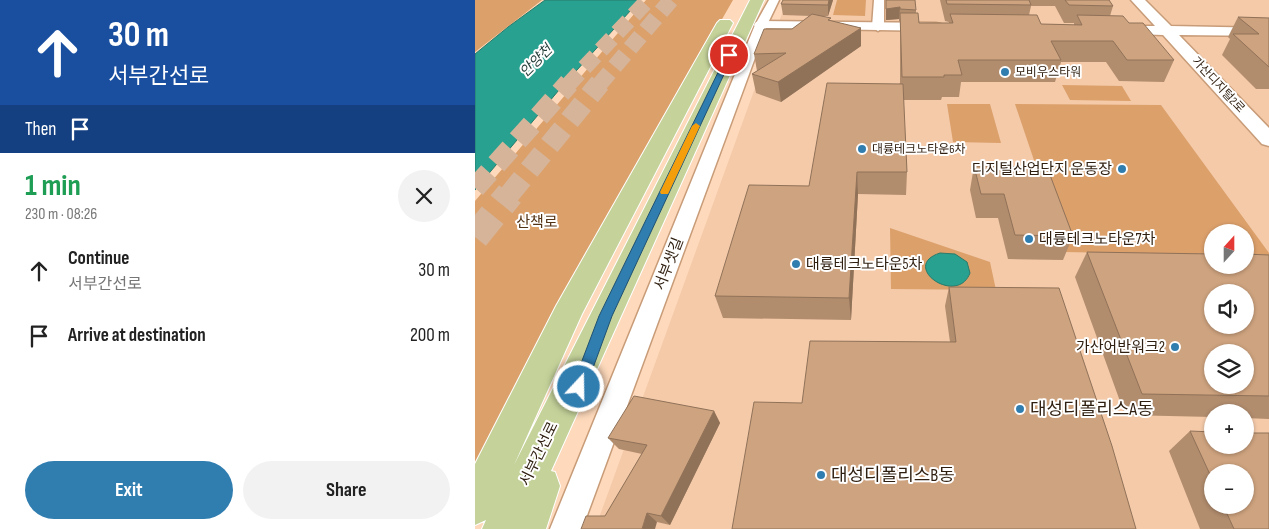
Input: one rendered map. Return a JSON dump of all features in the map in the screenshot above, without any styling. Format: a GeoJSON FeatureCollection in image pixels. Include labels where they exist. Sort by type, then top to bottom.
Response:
{"type":"FeatureCollection","features":[{"type":"Feature","properties":{"kind":"main road"},"geometry":{"type":"LineString","coordinates":[[475,505],[567,314],[738,0]]}},
{"type":"Feature","properties":{"kind":"main road","name":"서부간선로"},"geometry":{"type":"LineString","coordinates":[[503,529],[757,0]]}},
{"type":"Feature","properties":{"kind":"main road"},"geometry":{"type":"LineString","coordinates":[[525,529],[605,316]]}},
{"type":"Feature","properties":{"kind":"street","name":"서부샛길"},"geometry":{"type":"LineString","coordinates":[[566,529],[761,25],[773,0]]}},
{"type":"Feature","properties":{"kind":"street"},"geometry":{"type":"LineString","coordinates":[[878,27],[879,0]]}},
{"type":"Feature","properties":{"kind":"street","name":"가산디지털2로"},"geometry":{"type":"LineString","coordinates":[[1139,0],[1269,140]]}},
{"type":"Feature","properties":{"kind":"street"},"geometry":{"type":"LineString","coordinates":[[761,25],[955,28]]}},
{"type":"Feature","properties":{"kind":"street"},"geometry":{"type":"LineString","coordinates":[[1100,30],[1269,32]]}},
{"type":"Feature","properties":{"kind":"shaded area"},"geometry":{"type":"Polygon","coordinates":[[[787,0],[1269,0],[1269,529],[595,529],[787,0]]]}},
{"type":"Feature","properties":{"kind":"green space"},"geometry":{"type":"Polygon","coordinates":[[[475,0],[542,0],[475,52],[475,0]]]}},
{"type":"Feature","properties":{"kind":"green space","name":"산책로"},"geometry":{"type":"Polygon","coordinates":[[[646,0],[733,0],[623,192],[475,469],[475,201],[646,0]]]}},
{"type":"Feature","properties":{"kind":"green space"},"geometry":{"type":"Polygon","coordinates":[[[837,0],[866,0],[865,16],[833,15],[837,0]]]}},
{"type":"Feature","properties":{"kind":"green space"},"geometry":{"type":"Polygon","coordinates":[[[1062,85],[1122,86],[1131,101],[1070,100],[1062,85]]]}},
{"type":"Feature","properties":{"kind":"green space"},"geometry":{"type":"Polygon","coordinates":[[[947,104],[990,104],[1001,143],[953,142],[947,104]]]}},
{"type":"Feature","properties":{"kind":"green space","name":"디지털산업단지 운동장"},"geometry":{"type":"Polygon","coordinates":[[[1015,104],[1161,105],[1248,224],[1204,224],[1204,255],[1065,252],[1015,104]]]}},
{"type":"Feature","properties":{"kind":"green space"},"geometry":{"type":"Polygon","coordinates":[[[890,228],[990,262],[996,290],[891,289],[890,228]]]}},
{"type":"Feature","properties":{"kind":"green space","name":"디지털산업단지 운동장"},"geometry":{"type":"Polygon","coordinates":[[[1254,232],[1269,253],[1269,256],[1254,256],[1254,232]]]}},
{"type":"Feature","properties":{"kind":"water","name":"안양천"},"geometry":{"type":"Polygon","coordinates":[[[545,0],[640,0],[559,90],[475,190],[475,54],[545,0]]]}},
{"type":"Feature","properties":{"kind":"water"},"geometry":{"type":"Polygon","coordinates":[[[940,253],[955,254],[967,262],[970,273],[963,282],[954,286],[944,285],[935,281],[928,274],[926,266],[929,259],[940,253]]]}},
{"type":"Feature","properties":{"kind":"building"},"geometry":{"type":"Polygon","coordinates":[[[783,0],[829,0],[828,5],[781,4],[783,0]]]}},
{"type":"Feature","properties":{"kind":"building"},"geometry":{"type":"Polygon","coordinates":[[[886,0],[915,0],[916,10],[900,9],[900,7],[886,9],[886,0]]]}},
{"type":"Feature","properties":{"kind":"building"},"geometry":{"type":"Polygon","coordinates":[[[946,0],[1029,0],[1031,5],[947,4],[946,0]]]}},
{"type":"Feature","properties":{"kind":"building"},"geometry":{"type":"Polygon","coordinates":[[[1065,0],[1109,0],[1113,6],[1069,5],[1065,0]]]}},
{"type":"Feature","properties":{"kind":"building"},"geometry":{"type":"Polygon","coordinates":[[[900,13],[918,13],[919,23],[953,23],[950,14],[1037,15],[1041,24],[1082,25],[1077,15],[1123,16],[1129,23],[1143,23],[1174,60],[1127,60],[1113,41],[1051,41],[1061,60],[958,60],[962,75],[902,77],[900,13]]]}},
{"type":"Feature","properties":{"kind":"building"},"geometry":{"type":"Polygon","coordinates":[[[812,14],[861,28],[778,82],[752,74],[786,53],[754,54],[764,29],[792,29],[812,14]]]}},
{"type":"Feature","properties":{"kind":"building"},"geometry":{"type":"Polygon","coordinates":[[[1238,17],[1269,18],[1269,67],[1233,34],[1259,34],[1238,17]]]}},
{"type":"Feature","properties":{"kind":"building"},"geometry":{"type":"Polygon","coordinates":[[[827,83],[903,84],[907,172],[857,172],[849,298],[715,296],[749,185],[809,186],[827,83]]]}},
{"type":"Feature","properties":{"kind":"building"},"geometry":{"type":"Polygon","coordinates":[[[974,166],[1047,167],[1073,236],[1015,235],[1004,194],[981,194],[974,166]]]}},
{"type":"Feature","properties":{"kind":"building"},"geometry":{"type":"Polygon","coordinates":[[[1087,252],[1204,254],[1204,274],[1254,274],[1254,254],[1269,255],[1269,396],[1142,394],[1087,252]]]}},
{"type":"Feature","properties":{"kind":"building"},"geometry":{"type":"Polygon","coordinates":[[[949,287],[1059,288],[1112,446],[1136,529],[732,529],[754,402],[802,403],[810,341],[956,342],[949,287]]]}},
{"type":"Feature","properties":{"kind":"building"},"geometry":{"type":"Polygon","coordinates":[[[634,396],[714,411],[661,516],[647,513],[642,529],[581,529],[586,516],[605,516],[647,445],[608,438],[634,396]]]}},
{"type":"Feature","properties":{"kind":"building"},"geometry":{"type":"Polygon","coordinates":[[[1190,431],[1204,432],[1204,454],[1254,454],[1254,433],[1269,433],[1269,529],[1234,529],[1227,514],[1254,514],[1254,464],[1205,464],[1190,431]]]}},
{"type":"Feature","properties":{"kind":"tunnel"},"geometry":{"type":"LineString","coordinates":[[568,85],[648,0]]}},
{"type":"Feature","properties":{"kind":"tunnel"},"geometry":{"type":"LineString","coordinates":[[599,85],[671,0]]}},
{"type":"Feature","properties":{"kind":"tunnel"},"geometry":{"type":"LineString","coordinates":[[475,188],[569,83]]}},
{"type":"Feature","properties":{"kind":"tunnel"},"geometry":{"type":"LineString","coordinates":[[509,195],[600,83]]}},
{"type":"Feature","properties":{"kind":"tunnel"},"geometry":{"type":"LineString","coordinates":[[475,237],[510,194]]}},
{"type":"Feature","properties":{"kind":"slow traffic"},"geometry":{"type":"LineString","coordinates":[[664,192],[696,126]]}},
{"type":"Feature","properties":{"kind":"place","name":"모비우스타워"},"geometry":{"type":"Point","coordinates":[1005,72]}},
{"type":"Feature","properties":{"kind":"place","name":"대륭테크노타운6차"},"geometry":{"type":"Point","coordinates":[862,149]}},
{"type":"Feature","properties":{"kind":"place","name":"디지털산업단지 운동장"},"geometry":{"type":"Point","coordinates":[1122,169]}},
{"type":"Feature","properties":{"kind":"place","name":"대륭테크노타운7차"},"geometry":{"type":"Point","coordinates":[1029,239]}},
{"type":"Feature","properties":{"kind":"place","name":"대륭테크노타운5차"},"geometry":{"type":"Point","coordinates":[796,264]}},
{"type":"Feature","properties":{"kind":"place","name":"가산어반워크2"},"geometry":{"type":"Point","coordinates":[1175,347]}},
{"type":"Feature","properties":{"kind":"place","name":"대성디폴리스A동"},"geometry":{"type":"Point","coordinates":[1020,409]}},
{"type":"Feature","properties":{"kind":"place","name":"대성디폴리스B동"},"geometry":{"type":"Point","coordinates":[821,475]}},
{"type":"Feature","properties":{"kind":"route"},"geometry":{"type":"LineString","coordinates":[[579,387],[605,316],[729,55]]}}]}
